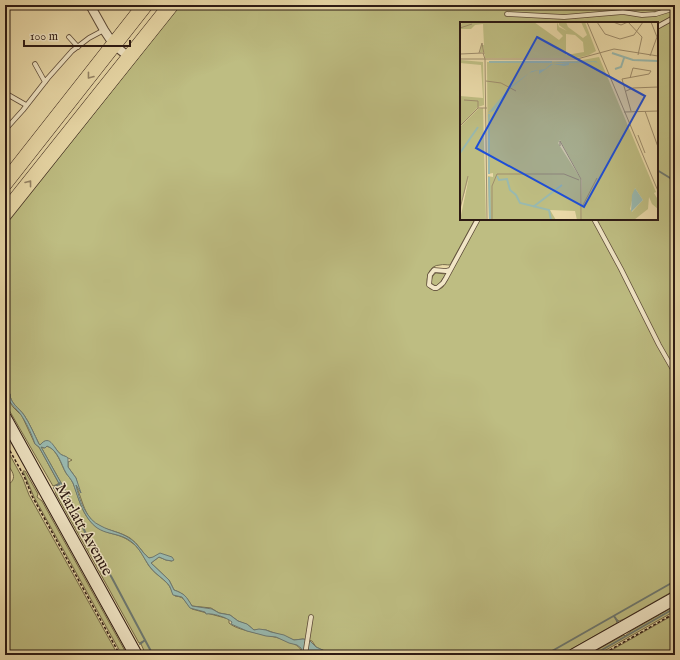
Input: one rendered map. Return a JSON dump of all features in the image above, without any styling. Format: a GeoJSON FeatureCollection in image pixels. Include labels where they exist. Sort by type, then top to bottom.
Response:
{"type":"FeatureCollection","features":[{"type":"Feature","properties":{"kind":"highway"},"geometry":{"type":"LineString","coordinates":[[5,183],[145,5]]}},
{"type":"Feature","properties":{"kind":"highway"},"geometry":{"type":"LineString","coordinates":[[5,213],[171,5]]}},
{"type":"Feature","properties":{"kind":"main road","name":"Marlatt Avenue"},"geometry":{"type":"LineString","coordinates":[[5,418],[136,655]]}},
{"type":"Feature","properties":{"kind":"main road"},"geometry":{"type":"LineString","coordinates":[[574,655],[675,598]]}},
{"type":"Feature","properties":{"kind":"street"},"geometry":{"type":"LineString","coordinates":[[90,5],[114,45],[129,57]]}},
{"type":"Feature","properties":{"kind":"lane"},"geometry":{"type":"LineString","coordinates":[[507,14],[564,17],[623,12],[642,15],[656,14],[675,8]]}},
{"type":"Feature","properties":{"kind":"lane"},"geometry":{"type":"LineString","coordinates":[[658,26],[675,17]]}},
{"type":"Feature","properties":{"kind":"lane"},"geometry":{"type":"LineString","coordinates":[[5,130],[62,61],[89,38],[104,30]]}},
{"type":"Feature","properties":{"kind":"lane"},"geometry":{"type":"LineString","coordinates":[[69,37],[78,47]]}},
{"type":"Feature","properties":{"kind":"lane"},"geometry":{"type":"LineString","coordinates":[[35,64],[45,82]]}},
{"type":"Feature","properties":{"kind":"lane"},"geometry":{"type":"LineString","coordinates":[[5,93],[26,105]]}},
{"type":"Feature","properties":{"kind":"lane"},"geometry":{"type":"LineString","coordinates":[[450,270],[434,270],[430,275],[429,285],[434,288],[440,286],[450,270],[477,220]]}},
{"type":"Feature","properties":{"kind":"lane"},"geometry":{"type":"LineString","coordinates":[[595,220],[675,373]]}},
{"type":"Feature","properties":{"kind":"lane"},"geometry":{"type":"LineString","coordinates":[[305,655],[311,616]]}},
{"type":"Feature","properties":{"kind":"path"},"geometry":{"type":"LineString","coordinates":[[5,442],[24,476],[32,496],[120,655]]}},
{"type":"Feature","properties":{"kind":"path"},"geometry":{"type":"LineString","coordinates":[[601,655],[675,613]]}},
{"type":"Feature","properties":{"kind":"shaded area"},"geometry":{"type":"Polygon","coordinates":[[[180,5],[675,5],[675,15],[658,24],[658,22],[460,22],[460,220],[474,220],[450,265],[433,267],[429,273],[427,283],[428,287],[433,290],[443,287],[479,220],[658,220],[658,28],[675,19],[675,590],[624,619],[619,621],[616,619],[617,623],[561,655],[326,655],[322,652],[322,650],[316,647],[312,641],[303,639],[294,640],[266,630],[254,630],[230,615],[219,613],[211,608],[192,606],[185,596],[174,590],[169,580],[151,563],[159,557],[172,561],[172,558],[163,556],[149,558],[130,538],[95,524],[87,514],[76,486],[78,487],[76,478],[68,467],[68,462],[72,460],[60,454],[54,446],[48,442],[45,441],[40,445],[39,444],[26,418],[13,403],[10,394],[5,388],[5,226],[180,5]]]}},
{"type":"Feature","properties":{"kind":"shaded area"},"geometry":{"type":"Polygon","coordinates":[[[436,273],[446,274],[436,286],[432,284],[431,280],[436,273]]]}},
{"type":"Feature","properties":{"kind":"shaded area"},"geometry":{"type":"Polygon","coordinates":[[[5,394],[13,407],[22,416],[35,444],[39,447],[82,525],[79,515],[41,447],[44,448],[47,446],[57,454],[66,473],[73,483],[87,517],[92,523],[103,531],[125,538],[134,544],[149,566],[168,584],[175,596],[184,599],[192,609],[229,619],[229,623],[246,631],[293,643],[300,648],[303,655],[146,655],[141,644],[144,641],[139,643],[56,494],[54,487],[58,484],[53,486],[5,403],[5,394]]]}},
{"type":"Feature","properties":{"kind":"shaded area"},"geometry":{"type":"Polygon","coordinates":[[[5,446],[23,479],[29,495],[118,655],[5,655],[5,487],[13,480],[14,477],[5,459],[5,446]]]}},
{"type":"Feature","properties":{"kind":"shaded area"},"geometry":{"type":"Polygon","coordinates":[[[23,471],[25,471],[38,494],[37,497],[42,501],[125,651],[123,654],[126,655],[122,655],[34,497],[23,471]]]}},
{"type":"Feature","properties":{"kind":"shaded area"},"geometry":{"type":"Polygon","coordinates":[[[675,606],[675,611],[597,655],[588,655],[624,635],[625,636],[631,631],[675,606]]]}},
{"type":"Feature","properties":{"kind":"shaded area"},"geometry":{"type":"Polygon","coordinates":[[[675,614],[675,655],[603,655],[675,614]]]}},
{"type":"Feature","properties":{"kind":"water"},"geometry":{"type":"Polygon","coordinates":[[[5,388],[10,394],[13,403],[26,418],[39,444],[40,445],[44,442],[50,441],[59,453],[68,458],[68,467],[76,478],[81,493],[76,485],[81,503],[91,519],[101,526],[122,534],[132,540],[149,558],[160,553],[172,557],[174,560],[172,561],[159,557],[151,563],[169,580],[174,590],[185,596],[192,606],[212,609],[219,613],[230,615],[238,621],[247,624],[254,630],[266,630],[284,635],[294,640],[309,640],[316,647],[325,651],[322,651],[326,655],[303,655],[301,648],[297,645],[276,637],[247,631],[231,624],[232,622],[223,617],[206,614],[205,612],[190,608],[182,597],[173,595],[169,585],[152,569],[133,543],[121,536],[103,531],[92,524],[85,513],[79,500],[73,483],[66,473],[57,454],[47,446],[45,448],[41,447],[79,515],[82,525],[39,447],[35,444],[21,414],[7,397],[5,388]]]}},
{"type":"Feature","properties":{"kind":"water"},"geometry":{"type":"Polygon","coordinates":[[[339,654],[347,655],[326,655],[339,654]]]}},
{"type":"Feature","properties":{"kind":"waterway"},"geometry":{"type":"LineString","coordinates":[[658,171],[675,181]]}},
{"type":"Feature","properties":{"kind":"waterway"},"geometry":{"type":"LineString","coordinates":[[54,488],[60,483]]}},
{"type":"Feature","properties":{"kind":"waterway"},"geometry":{"type":"LineString","coordinates":[[81,523],[153,655]]}},
{"type":"Feature","properties":{"kind":"waterway"},"geometry":{"type":"LineString","coordinates":[[545,655],[675,581]]}},
{"type":"Feature","properties":{"kind":"waterway"},"geometry":{"type":"LineString","coordinates":[[593,655],[675,608]]}},
{"type":"Feature","properties":{"kind":"waterway"},"geometry":{"type":"LineString","coordinates":[[614,616],[618,622]]}},
{"type":"Feature","properties":{"kind":"waterway"},"geometry":{"type":"LineString","coordinates":[[140,644],[145,640]]}}]}
